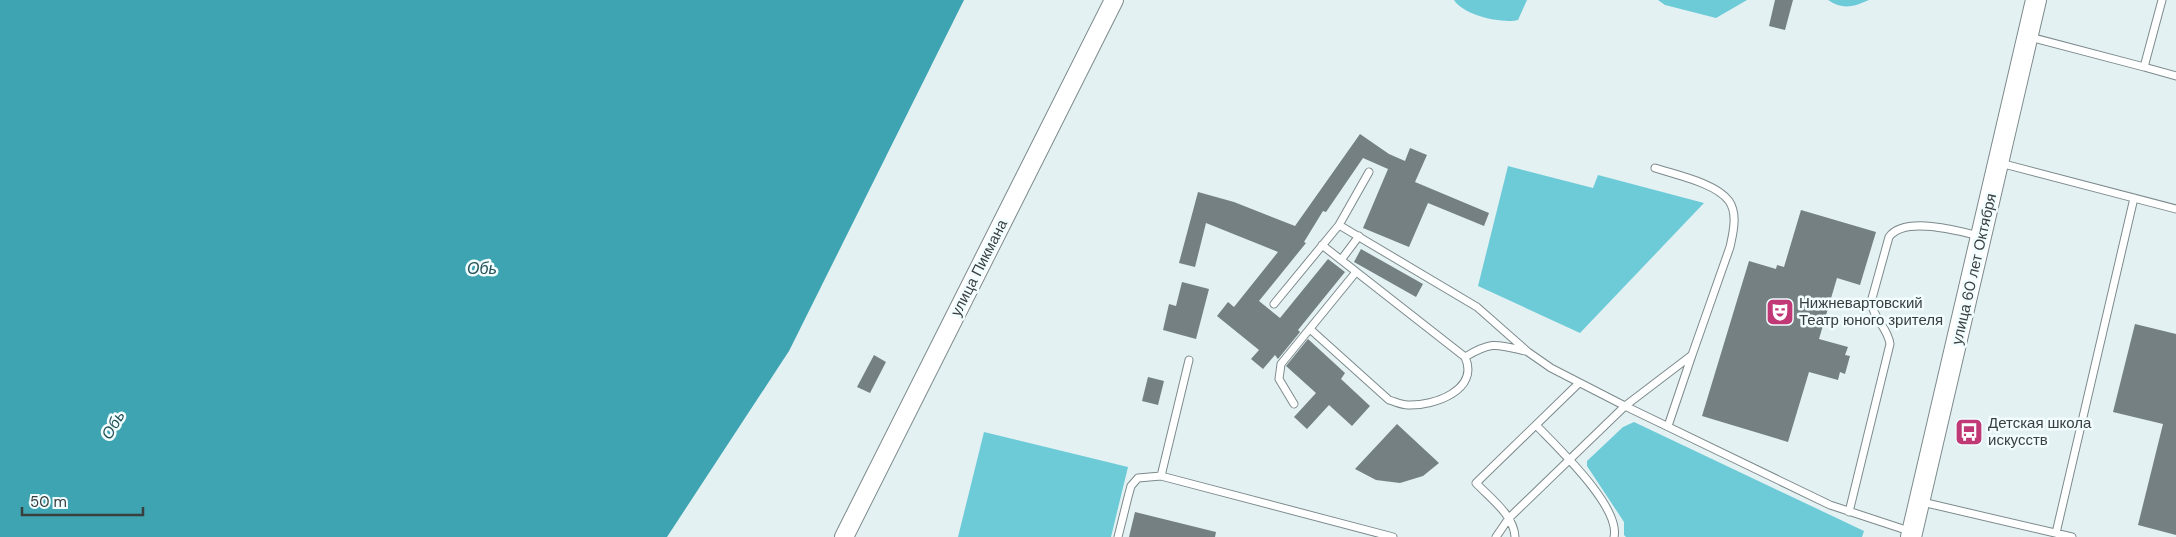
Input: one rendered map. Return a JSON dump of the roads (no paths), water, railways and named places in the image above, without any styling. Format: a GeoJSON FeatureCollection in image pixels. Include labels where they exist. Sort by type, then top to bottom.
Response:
{"type":"FeatureCollection","features":[{"type":"Feature","properties":{"kind":"main road","name":"улица 60 лет Октября"},"geometry":{"type":"LineString","coordinates":[[1912,534],[2036,0]]}},
{"type":"Feature","properties":{"kind":"street","name":"улица Пикмана"},"geometry":{"type":"LineString","coordinates":[[844,537],[1114,0]]}},
{"type":"Feature","properties":{"kind":"lane"},"geometry":{"type":"LineString","coordinates":[[2144,67],[2162,0]]}},
{"type":"Feature","properties":{"kind":"lane"},"geometry":{"type":"LineString","coordinates":[[2028,36],[2176,76]]}},
{"type":"Feature","properties":{"kind":"lane"},"geometry":{"type":"LineString","coordinates":[[1999,162],[2176,209]]}},
{"type":"Feature","properties":{"kind":"lane"},"geometry":{"type":"LineString","coordinates":[[1655,168],[1710,186],[1720,192],[1730,202],[1734,216],[1734,230],[1730,247],[1668,426]]}},
{"type":"Feature","properties":{"kind":"lane"},"geometry":{"type":"LineString","coordinates":[[1274,304],[1339,225],[1369,172]]}},
{"type":"Feature","properties":{"kind":"lane"},"geometry":{"type":"LineString","coordinates":[[2056,533],[2134,198]]}},
{"type":"Feature","properties":{"kind":"lane"},"geometry":{"type":"LineString","coordinates":[[1339,225],[1477,307],[1528,352],[1551,368],[1625,406],[1849,512],[1912,534]]}},
{"type":"Feature","properties":{"kind":"lane"},"geometry":{"type":"LineString","coordinates":[[1849,512],[1890,344],[1889,337],[1872,309],[1871,302],[1889,238],[1893,232],[1903,227],[1944,228],[1981,237]]}},
{"type":"Feature","properties":{"kind":"lane"},"geometry":{"type":"LineString","coordinates":[[1341,260],[1359,236]]}},
{"type":"Feature","properties":{"kind":"lane"},"geometry":{"type":"LineString","coordinates":[[1310,329],[1389,400],[1406,405],[1443,398],[1460,388],[1468,373],[1468,363],[1465,356],[1322,245]]}},
{"type":"Feature","properties":{"kind":"lane"},"geometry":{"type":"LineString","coordinates":[[1294,404],[1279,379],[1281,364],[1356,272]]}},
{"type":"Feature","properties":{"kind":"lane"},"geometry":{"type":"LineString","coordinates":[[1465,356],[1489,345],[1499,345],[1528,352]]}},
{"type":"Feature","properties":{"kind":"lane"},"geometry":{"type":"LineString","coordinates":[[1496,537],[1509,518],[1625,406],[1692,355]]}},
{"type":"Feature","properties":{"kind":"lane"},"geometry":{"type":"LineString","coordinates":[[1161,476],[1189,360]]}},
{"type":"Feature","properties":{"kind":"lane"},"geometry":{"type":"LineString","coordinates":[[1515,537],[1514,528],[1509,518],[1476,483],[1579,383]]}},
{"type":"Feature","properties":{"kind":"lane"},"geometry":{"type":"LineString","coordinates":[[1536,425],[1586,479],[1609,512],[1615,525],[1614,537]]}},
{"type":"Feature","properties":{"kind":"lane"},"geometry":{"type":"LineString","coordinates":[[1118,537],[1132,486],[1138,478],[1147,476],[1161,476],[1393,537]]}},
{"type":"Feature","properties":{"kind":"lane"},"geometry":{"type":"LineString","coordinates":[[1919,502],[2072,537]]}},
{"type":"Feature","properties":{"kind":"water","name":"Обь"},"geometry":{"type":"Polygon","coordinates":[[[0,0],[964,0],[789,351],[667,537],[0,537],[0,0]]]}},
{"type":"Feature","properties":{"kind":"place","name":"Нижневартовский Театр юного зрителя"},"geometry":{"type":"Point","coordinates":[1780,312]}},
{"type":"Feature","properties":{"kind":"place","name":"Детская школа искусств"},"geometry":{"type":"Point","coordinates":[1969,432]}}]}
